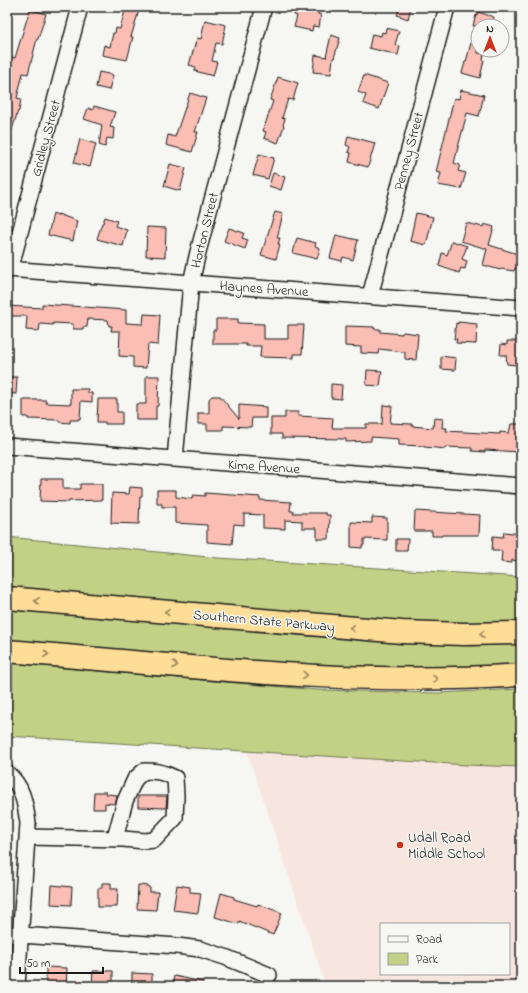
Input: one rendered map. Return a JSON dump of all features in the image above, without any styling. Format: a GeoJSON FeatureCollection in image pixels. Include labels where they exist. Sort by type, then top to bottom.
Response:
{"type":"FeatureCollection","features":[{"type":"Feature","properties":{"kind":"highway","name":"Southern State Parkway"},"geometry":{"type":"LineString","coordinates":[[7,598],[402,632],[464,634],[521,633]]}},
{"type":"Feature","properties":{"kind":"highway"},"geometry":{"type":"LineString","coordinates":[[7,651],[228,670],[318,676],[426,679],[521,676]]}},
{"type":"Feature","properties":{"kind":"street","name":"Gridley Street"},"geometry":{"type":"LineString","coordinates":[[8,269],[80,7]]}},
{"type":"Feature","properties":{"kind":"street","name":"Horton Street"},"geometry":{"type":"LineString","coordinates":[[175,459],[191,283],[264,7]]}},
{"type":"Feature","properties":{"kind":"street","name":"Penney Street"},"geometry":{"type":"LineString","coordinates":[[370,296],[447,7]]}},
{"type":"Feature","properties":{"kind":"street","name":"Haynes Avenue"},"geometry":{"type":"LineString","coordinates":[[8,269],[521,308]]}},
{"type":"Feature","properties":{"kind":"street","name":"Kime Avenue"},"geometry":{"type":"LineString","coordinates":[[7,446],[521,486]]}},
{"type":"Feature","properties":{"kind":"street"},"geometry":{"type":"LineString","coordinates":[[27,837],[115,838],[144,841],[154,840],[175,818],[175,778],[166,773],[144,771],[135,779],[126,801],[115,838]]}},
{"type":"Feature","properties":{"kind":"street"},"geometry":{"type":"LineString","coordinates":[[11,776],[24,798],[28,823],[14,934],[16,986]]}},
{"type":"Feature","properties":{"kind":"street"},"geometry":{"type":"LineString","coordinates":[[14,934],[200,949],[269,975]]}},
{"type":"Feature","properties":{"kind":"shaded area","name":"Udall Road Middle School"},"geometry":{"type":"Polygon","coordinates":[[[247,751],[521,766],[521,983],[504,986],[326,986],[247,751]]]}},
{"type":"Feature","properties":{"kind":"green space"},"geometry":{"type":"Polygon","coordinates":[[[7,537],[218,558],[521,577],[521,625],[401,624],[7,588],[7,537]]]}},
{"type":"Feature","properties":{"kind":"green space"},"geometry":{"type":"Polygon","coordinates":[[[7,608],[381,640],[473,646],[521,644],[521,666],[477,668],[284,666],[7,641],[7,608]]]}},
{"type":"Feature","properties":{"kind":"green space"},"geometry":{"type":"Polygon","coordinates":[[[7,663],[318,690],[438,693],[521,689],[521,767],[467,765],[7,736],[7,663]]]}},
{"type":"Feature","properties":{"kind":"building"},"geometry":{"type":"Polygon","coordinates":[[[126,7],[140,7],[131,37],[133,37],[127,60],[102,55],[104,45],[110,47],[113,33],[115,33],[116,28],[120,29],[126,7]]]}},
{"type":"Feature","properties":{"kind":"building"},"geometry":{"type":"Polygon","coordinates":[[[295,7],[319,7],[318,14],[321,15],[319,27],[313,26],[312,31],[294,27],[297,16],[294,15],[295,7]]]}},
{"type":"Feature","properties":{"kind":"building"},"geometry":{"type":"Polygon","coordinates":[[[400,7],[411,7],[408,19],[397,15],[400,7]]]}},
{"type":"Feature","properties":{"kind":"building"},"geometry":{"type":"Polygon","coordinates":[[[30,9],[46,14],[37,39],[28,74],[23,73],[17,98],[21,99],[19,111],[9,139],[7,139],[7,83],[10,69],[7,68],[7,61],[8,56],[15,58],[30,9]]]}},
{"type":"Feature","properties":{"kind":"building"},"geometry":{"type":"Polygon","coordinates":[[[478,12],[494,17],[475,18],[476,15],[477,16],[478,12]]]}},
{"type":"Feature","properties":{"kind":"building"},"geometry":{"type":"Polygon","coordinates":[[[205,20],[226,25],[222,44],[216,43],[212,61],[217,62],[213,76],[195,71],[196,67],[189,65],[197,38],[201,39],[205,20]]]}},
{"type":"Feature","properties":{"kind":"building"},"geometry":{"type":"Polygon","coordinates":[[[386,28],[399,31],[395,45],[400,46],[398,55],[369,48],[372,34],[381,36],[382,32],[385,33],[386,28]]]}},
{"type":"Feature","properties":{"kind":"building"},"geometry":{"type":"Polygon","coordinates":[[[331,35],[340,38],[333,58],[331,74],[313,72],[315,55],[326,57],[331,35]]]}},
{"type":"Feature","properties":{"kind":"building"},"geometry":{"type":"Polygon","coordinates":[[[470,46],[470,58],[483,58],[484,60],[480,78],[462,73],[470,46]]]}},
{"type":"Feature","properties":{"kind":"building"},"geometry":{"type":"Polygon","coordinates":[[[99,72],[113,75],[109,90],[96,87],[99,72]]]}},
{"type":"Feature","properties":{"kind":"building"},"geometry":{"type":"Polygon","coordinates":[[[364,75],[388,83],[379,109],[363,103],[366,95],[358,92],[364,75]]]}},
{"type":"Feature","properties":{"kind":"building"},"geometry":{"type":"Polygon","coordinates":[[[278,77],[298,83],[293,100],[288,99],[282,118],[285,119],[284,126],[278,143],[264,138],[266,132],[263,131],[273,101],[270,100],[278,77]]]}},
{"type":"Feature","properties":{"kind":"building"},"geometry":{"type":"Polygon","coordinates":[[[461,90],[484,95],[479,116],[467,113],[454,163],[460,165],[458,171],[466,173],[461,189],[438,185],[441,173],[436,172],[454,98],[459,99],[461,90]]]}},
{"type":"Feature","properties":{"kind":"building"},"geometry":{"type":"Polygon","coordinates":[[[190,93],[206,98],[195,132],[198,132],[192,152],[166,145],[168,135],[175,137],[190,93]]]}},
{"type":"Feature","properties":{"kind":"building"},"geometry":{"type":"Polygon","coordinates":[[[94,106],[115,112],[110,127],[114,128],[113,139],[107,138],[105,147],[99,145],[102,125],[84,119],[88,108],[93,110],[94,106]]]}},
{"type":"Feature","properties":{"kind":"building"},"geometry":{"type":"Polygon","coordinates":[[[348,136],[375,143],[368,167],[349,162],[351,153],[348,152],[350,147],[346,145],[348,136]]]}},
{"type":"Feature","properties":{"kind":"building"},"geometry":{"type":"Polygon","coordinates":[[[80,139],[96,144],[90,167],[74,163],[80,139]]]}},
{"type":"Feature","properties":{"kind":"building"},"geometry":{"type":"Polygon","coordinates":[[[259,154],[274,158],[268,179],[253,175],[259,154]]]}},
{"type":"Feature","properties":{"kind":"building"},"geometry":{"type":"Polygon","coordinates":[[[170,164],[186,168],[180,191],[164,186],[170,164]]]}},
{"type":"Feature","properties":{"kind":"building"},"geometry":{"type":"Polygon","coordinates":[[[273,173],[285,177],[281,190],[269,186],[273,173]]]}},
{"type":"Feature","properties":{"kind":"building"},"geometry":{"type":"Polygon","coordinates":[[[275,212],[283,214],[277,238],[280,238],[278,244],[280,244],[276,259],[261,255],[275,212]]]}},
{"type":"Feature","properties":{"kind":"building"},"geometry":{"type":"Polygon","coordinates":[[[416,213],[433,217],[426,245],[410,241],[416,213]]]}},
{"type":"Feature","properties":{"kind":"building"},"geometry":{"type":"Polygon","coordinates":[[[53,214],[58,216],[58,214],[77,221],[73,241],[48,235],[53,214]]]}},
{"type":"Feature","properties":{"kind":"building"},"geometry":{"type":"Polygon","coordinates":[[[105,217],[117,221],[115,226],[127,230],[123,246],[97,239],[105,217]]]}},
{"type":"Feature","properties":{"kind":"building"},"geometry":{"type":"Polygon","coordinates":[[[466,223],[483,227],[484,224],[494,227],[489,245],[521,255],[521,269],[515,268],[514,271],[500,270],[483,265],[487,249],[461,241],[466,223]]]}},
{"type":"Feature","properties":{"kind":"building"},"geometry":{"type":"Polygon","coordinates":[[[147,227],[166,228],[165,257],[146,256],[147,227]]]}},
{"type":"Feature","properties":{"kind":"building"},"geometry":{"type":"Polygon","coordinates":[[[229,228],[244,233],[242,238],[248,240],[245,249],[224,241],[229,228]]]}},
{"type":"Feature","properties":{"kind":"building"},"geometry":{"type":"Polygon","coordinates":[[[336,235],[358,240],[353,260],[343,257],[342,261],[330,258],[336,235]]]}},
{"type":"Feature","properties":{"kind":"building"},"geometry":{"type":"Polygon","coordinates":[[[297,238],[316,243],[315,246],[320,248],[317,259],[293,253],[297,238]]]}},
{"type":"Feature","properties":{"kind":"building"},"geometry":{"type":"Polygon","coordinates":[[[452,241],[467,246],[462,259],[467,261],[465,269],[461,268],[459,273],[439,266],[442,253],[447,255],[452,241]]]}},
{"type":"Feature","properties":{"kind":"building"},"geometry":{"type":"Polygon","coordinates":[[[42,304],[126,310],[126,323],[143,324],[144,314],[160,315],[158,345],[148,344],[146,368],[133,367],[133,357],[119,356],[120,331],[111,331],[112,326],[109,326],[108,320],[88,319],[87,327],[83,327],[83,329],[73,329],[73,324],[40,324],[39,331],[26,330],[27,316],[7,316],[7,306],[42,308],[42,304]]]}},
{"type":"Feature","properties":{"kind":"building"},"geometry":{"type":"Polygon","coordinates":[[[216,319],[238,319],[238,323],[264,324],[264,339],[288,339],[288,325],[304,325],[302,354],[294,354],[294,358],[260,357],[261,346],[246,346],[246,344],[213,344],[213,330],[216,330],[216,319]]]}},
{"type":"Feature","properties":{"kind":"building"},"geometry":{"type":"Polygon","coordinates":[[[458,322],[477,324],[476,344],[456,343],[457,339],[454,339],[456,323],[458,324],[458,322]]]}},
{"type":"Feature","properties":{"kind":"building"},"geometry":{"type":"Polygon","coordinates":[[[345,326],[374,327],[374,329],[380,329],[380,332],[402,334],[403,332],[418,334],[416,360],[405,359],[405,352],[379,349],[378,354],[361,353],[361,347],[345,346],[345,326]]]}},
{"type":"Feature","properties":{"kind":"building"},"geometry":{"type":"Polygon","coordinates":[[[507,341],[521,341],[521,363],[516,363],[516,365],[507,364],[506,355],[500,355],[501,344],[507,345],[507,341]]]}},
{"type":"Feature","properties":{"kind":"building"},"geometry":{"type":"Polygon","coordinates":[[[441,356],[456,358],[455,370],[441,369],[441,356]]]}},
{"type":"Feature","properties":{"kind":"building"},"geometry":{"type":"Polygon","coordinates":[[[367,370],[382,371],[380,386],[366,385],[367,370]]]}},
{"type":"Feature","properties":{"kind":"building"},"geometry":{"type":"Polygon","coordinates":[[[146,376],[159,376],[156,420],[136,420],[136,404],[146,404],[146,376]]]}},
{"type":"Feature","properties":{"kind":"building"},"geometry":{"type":"Polygon","coordinates":[[[7,377],[17,377],[16,394],[7,393],[7,377]]]}},
{"type":"Feature","properties":{"kind":"building"},"geometry":{"type":"Polygon","coordinates":[[[331,384],[342,385],[341,399],[331,398],[331,384]]]}},
{"type":"Feature","properties":{"kind":"building"},"geometry":{"type":"Polygon","coordinates":[[[71,389],[88,389],[88,393],[92,393],[92,402],[81,401],[80,419],[70,420],[70,423],[59,422],[59,420],[28,419],[28,417],[23,417],[23,400],[46,400],[46,403],[71,404],[71,389]]]}},
{"type":"Feature","properties":{"kind":"building"},"geometry":{"type":"Polygon","coordinates":[[[212,396],[220,396],[239,419],[239,405],[266,407],[266,418],[252,418],[251,427],[223,426],[223,430],[207,430],[207,424],[198,424],[198,413],[209,413],[209,399],[212,396]]]}},
{"type":"Feature","properties":{"kind":"building"},"geometry":{"type":"Polygon","coordinates":[[[98,399],[117,399],[117,412],[122,412],[122,424],[105,424],[105,422],[97,422],[98,399]]]}},
{"type":"Feature","properties":{"kind":"building"},"geometry":{"type":"Polygon","coordinates":[[[383,405],[392,406],[390,423],[412,424],[412,426],[433,428],[434,418],[443,419],[442,428],[447,428],[446,431],[500,434],[500,432],[509,433],[511,424],[521,424],[521,452],[485,450],[485,452],[472,451],[472,448],[445,447],[445,449],[399,445],[399,439],[371,437],[371,441],[346,442],[346,439],[282,438],[282,434],[271,434],[271,418],[285,418],[285,412],[298,412],[298,416],[333,418],[332,428],[366,428],[366,424],[382,424],[383,405]]]}},
{"type":"Feature","properties":{"kind":"building"},"geometry":{"type":"Polygon","coordinates":[[[41,479],[63,479],[63,489],[80,489],[80,484],[102,484],[102,500],[69,502],[40,501],[41,479]]]}},
{"type":"Feature","properties":{"kind":"building"},"geometry":{"type":"Polygon","coordinates":[[[130,487],[142,488],[142,496],[140,496],[139,524],[111,523],[112,493],[129,494],[130,487]]]}},
{"type":"Feature","properties":{"kind":"building"},"geometry":{"type":"Polygon","coordinates":[[[157,490],[176,490],[176,497],[192,499],[193,495],[205,496],[205,493],[260,497],[260,500],[291,502],[290,511],[294,511],[293,513],[326,513],[326,515],[330,515],[329,539],[317,539],[317,528],[302,528],[302,521],[285,520],[285,529],[263,528],[263,515],[244,514],[244,525],[234,524],[232,544],[207,542],[207,525],[175,523],[175,507],[162,507],[162,504],[157,504],[157,490]]]}},
{"type":"Feature","properties":{"kind":"building"},"geometry":{"type":"Polygon","coordinates":[[[415,511],[480,515],[479,535],[432,536],[432,531],[414,531],[415,511]]]}},
{"type":"Feature","properties":{"kind":"building"},"geometry":{"type":"Polygon","coordinates":[[[372,517],[387,518],[387,540],[364,539],[364,545],[362,545],[362,548],[351,547],[351,522],[372,523],[372,517]]]}},
{"type":"Feature","properties":{"kind":"building"},"geometry":{"type":"Polygon","coordinates":[[[504,532],[521,534],[519,561],[512,560],[512,563],[501,562],[502,551],[492,551],[493,536],[503,537],[504,532]]]}},
{"type":"Feature","properties":{"kind":"building"},"geometry":{"type":"Polygon","coordinates":[[[396,539],[408,539],[407,551],[396,551],[396,539]]]}},
{"type":"Feature","properties":{"kind":"building"},"geometry":{"type":"Polygon","coordinates":[[[94,792],[106,792],[106,794],[117,795],[115,804],[105,803],[105,809],[93,809],[94,792]]]}},
{"type":"Feature","properties":{"kind":"building"},"geometry":{"type":"Polygon","coordinates":[[[138,796],[167,796],[166,808],[138,807],[138,796]]]}},
{"type":"Feature","properties":{"kind":"building"},"geometry":{"type":"Polygon","coordinates":[[[102,883],[111,883],[111,889],[118,889],[117,907],[98,907],[98,888],[102,888],[102,883]]]}},
{"type":"Feature","properties":{"kind":"building"},"geometry":{"type":"Polygon","coordinates":[[[52,885],[72,887],[71,905],[51,904],[52,885]]]}},
{"type":"Feature","properties":{"kind":"building"},"geometry":{"type":"Polygon","coordinates":[[[138,885],[148,886],[150,888],[150,892],[158,892],[156,910],[137,909],[138,885]]]}},
{"type":"Feature","properties":{"kind":"building"},"geometry":{"type":"Polygon","coordinates":[[[177,885],[190,887],[190,892],[201,893],[198,913],[173,910],[177,885]]]}},
{"type":"Feature","properties":{"kind":"building"},"geometry":{"type":"Polygon","coordinates":[[[221,893],[234,897],[234,899],[257,906],[258,904],[282,913],[273,935],[239,921],[239,924],[215,917],[221,893]]]}},
{"type":"Feature","properties":{"kind":"building"},"geometry":{"type":"Polygon","coordinates":[[[46,967],[67,968],[66,986],[46,986],[46,967]]]}},
{"type":"Feature","properties":{"kind":"building"},"geometry":{"type":"Polygon","coordinates":[[[93,971],[113,971],[113,986],[92,986],[93,971]]]}},
{"type":"Feature","properties":{"kind":"building"},"geometry":{"type":"Polygon","coordinates":[[[132,973],[152,974],[152,986],[132,986],[132,973]]]}},
{"type":"Feature","properties":{"kind":"building"},"geometry":{"type":"Polygon","coordinates":[[[174,976],[203,982],[202,986],[172,986],[174,976]]]}},
{"type":"Feature","properties":{"kind":"place","name":"Udall Road Middle School"},"geometry":{"type":"Point","coordinates":[400,845]}}]}
